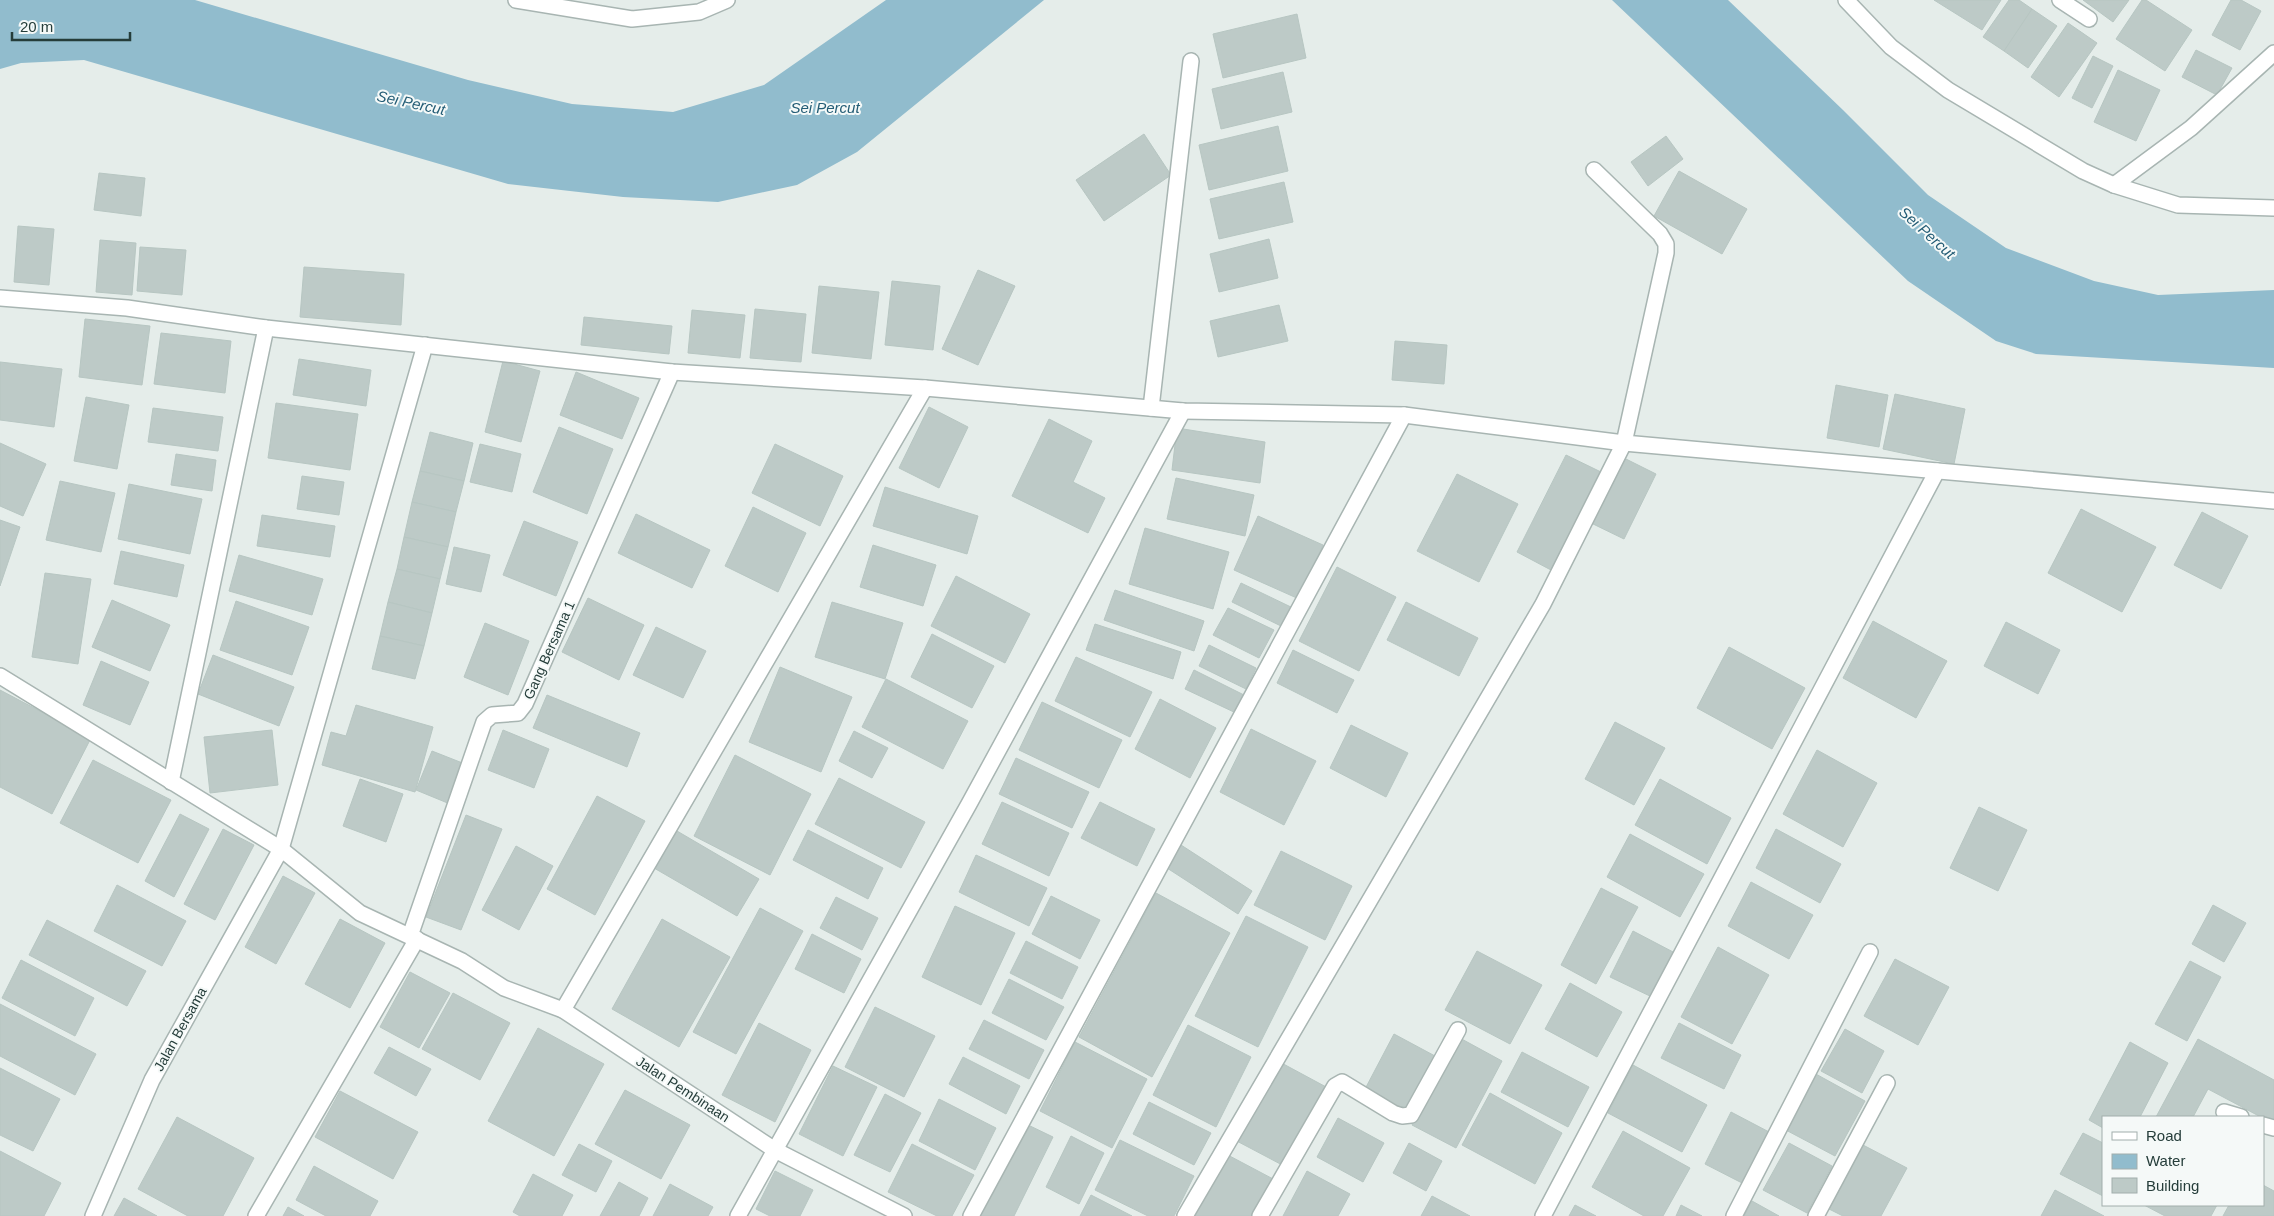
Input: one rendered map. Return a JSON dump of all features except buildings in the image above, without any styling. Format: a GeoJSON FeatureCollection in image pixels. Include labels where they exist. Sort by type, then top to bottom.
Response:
{"type":"FeatureCollection","features":[{"type":"Feature","properties":{"kind":"street"},"geometry":{"type":"LineString","coordinates":[[516,0],[632,19],[698,12],[727,0]]}},
{"type":"Feature","properties":{"kind":"street"},"geometry":{"type":"LineString","coordinates":[[1846,0],[1891,47],[1948,90],[2084,171],[2114,185],[2178,205],[2274,208]]}},
{"type":"Feature","properties":{"kind":"street"},"geometry":{"type":"LineString","coordinates":[[2060,0],[2089,19]]}},
{"type":"Feature","properties":{"kind":"street"},"geometry":{"type":"LineString","coordinates":[[2114,185],[2191,128],[2274,53]]}},
{"type":"Feature","properties":{"kind":"street"},"geometry":{"type":"LineString","coordinates":[[1151,408],[1190,61]]}},
{"type":"Feature","properties":{"kind":"street"},"geometry":{"type":"LineString","coordinates":[[1185,1216],[1543,604],[1624,443],[1666,253],[1666,244],[1660,234],[1594,170]]}},
{"type":"Feature","properties":{"kind":"street"},"geometry":{"type":"LineString","coordinates":[[0,298],[127,308],[266,328],[672,372],[925,388],[1183,411],[1404,415],[1624,443],[2274,501]]}},
{"type":"Feature","properties":{"kind":"street"},"geometry":{"type":"LineString","coordinates":[[171,782],[266,328]]}},
{"type":"Feature","properties":{"kind":"street","name":"Jalan Bersama"},"geometry":{"type":"LineString","coordinates":[[93,1216],[152,1080],[281,849],[425,345]]}},
{"type":"Feature","properties":{"kind":"street","name":"Gang Bersama 1"},"geometry":{"type":"LineString","coordinates":[[256,1216],[413,937],[484,722],[492,715],[518,713],[525,704],[672,372]]}},
{"type":"Feature","properties":{"kind":"street"},"geometry":{"type":"LineString","coordinates":[[563,1010],[925,388]]}},
{"type":"Feature","properties":{"kind":"street"},"geometry":{"type":"LineString","coordinates":[[738,1216],[964,812],[1183,411]]}},
{"type":"Feature","properties":{"kind":"street"},"geometry":{"type":"LineString","coordinates":[[971,1216],[1404,415]]}},
{"type":"Feature","properties":{"kind":"street"},"geometry":{"type":"LineString","coordinates":[[1543,1216],[1937,471]]}},
{"type":"Feature","properties":{"kind":"street","name":"Jalan Pembinaan"},"geometry":{"type":"LineString","coordinates":[[0,676],[281,849],[360,913],[462,961],[504,988],[563,1010],[775,1150],[904,1216]]}},
{"type":"Feature","properties":{"kind":"street"},"geometry":{"type":"LineString","coordinates":[[1734,1216],[1870,952]]}},
{"type":"Feature","properties":{"kind":"street"},"geometry":{"type":"LineString","coordinates":[[1260,1216],[1335,1086],[1342,1082],[1393,1113],[1402,1116],[1411,1115],[1458,1030]]}},
{"type":"Feature","properties":{"kind":"street"},"geometry":{"type":"LineString","coordinates":[[1816,1216],[1887,1083]]}},
{"type":"Feature","properties":{"kind":"street"},"geometry":{"type":"LineString","coordinates":[[2224,1112],[2237,1116]]}},
{"type":"Feature","properties":{"kind":"water","name":"Sei Percut"},"geometry":{"type":"Polygon","coordinates":[[[0,0],[195,0],[468,80],[572,104],[673,112],[764,85],[886,0],[1044,0],[857,152],[797,185],[718,202],[623,197],[508,184],[84,60],[21,63],[0,69],[0,0]]]}},
{"type":"Feature","properties":{"kind":"water","name":"Sei Percut"},"geometry":{"type":"Polygon","coordinates":[[[1612,0],[1728,0],[1843,110],[1928,195],[2006,248],[2094,281],[2158,295],[2274,290],[2274,368],[2036,354],[1996,341],[1908,281],[1612,0]]]}}]}
